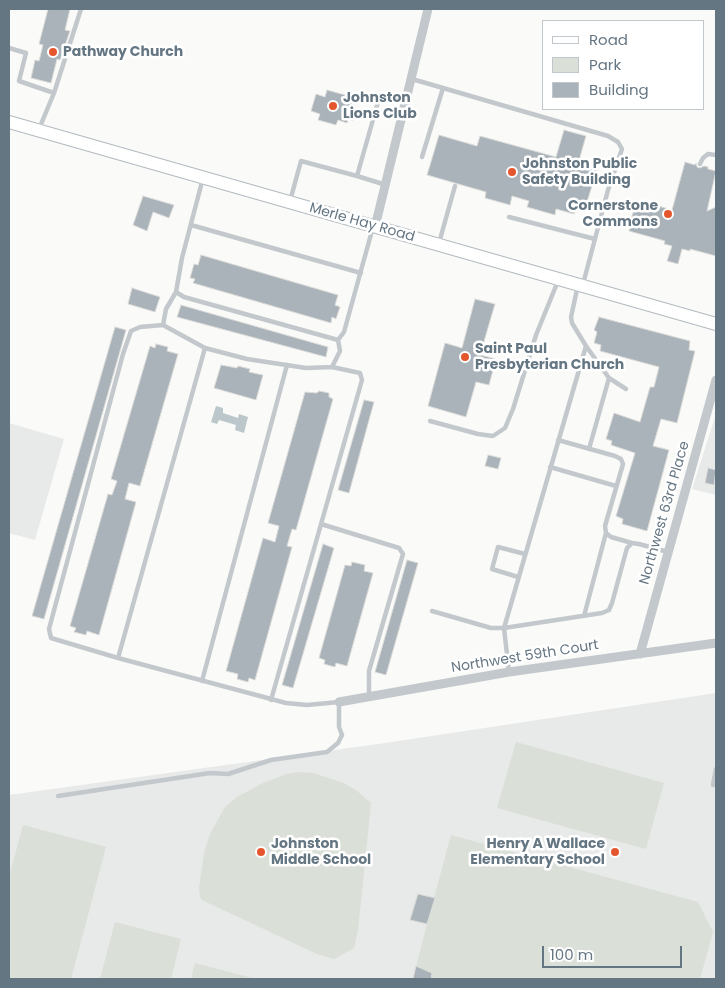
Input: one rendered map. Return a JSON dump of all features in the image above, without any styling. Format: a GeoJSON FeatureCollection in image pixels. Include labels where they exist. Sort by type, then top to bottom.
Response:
{"type":"FeatureCollection","features":[{"type":"Feature","properties":{"kind":"main road","name":"Merle Hay Road"},"geometry":{"type":"LineString","coordinates":[[9,122],[716,324]]}},
{"type":"Feature","properties":{"kind":"street"},"geometry":{"type":"LineString","coordinates":[[375,226],[428,9]]}},
{"type":"Feature","properties":{"kind":"street","name":"Northwest 63rd Place"},"geometry":{"type":"LineString","coordinates":[[640,654],[715,391],[716,380]]}},
{"type":"Feature","properties":{"kind":"street","name":"Northwest 59th Court"},"geometry":{"type":"LineString","coordinates":[[339,702],[509,672],[716,643]]}},
{"type":"Feature","properties":{"kind":"lane"},"geometry":{"type":"LineString","coordinates":[[38,130],[54,93],[82,9]]}},
{"type":"Feature","properties":{"kind":"lane"},"geometry":{"type":"LineString","coordinates":[[9,48],[26,53],[19,81],[54,93]]}},
{"type":"Feature","properties":{"kind":"lane"},"geometry":{"type":"LineString","coordinates":[[410,78],[608,136],[618,142],[622,149],[571,317],[572,323],[586,346],[609,378],[626,389]]}},
{"type":"Feature","properties":{"kind":"lane"},"geometry":{"type":"LineString","coordinates":[[422,157],[443,88]]}},
{"type":"Feature","properties":{"kind":"lane"},"geometry":{"type":"LineString","coordinates":[[357,176],[380,95],[405,102]]}},
{"type":"Feature","properties":{"kind":"lane"},"geometry":{"type":"LineString","coordinates":[[700,164],[708,154],[716,155]]}},
{"type":"Feature","properties":{"kind":"lane"},"geometry":{"type":"LineString","coordinates":[[289,202],[301,161],[386,185]]}},
{"type":"Feature","properties":{"kind":"lane"},"geometry":{"type":"LineString","coordinates":[[163,325],[166,309],[176,292],[182,258],[203,177]]}},
{"type":"Feature","properties":{"kind":"lane"},"geometry":{"type":"LineString","coordinates":[[439,245],[455,186]]}},
{"type":"Feature","properties":{"kind":"lane"},"geometry":{"type":"LineString","coordinates":[[509,217],[596,239]]}},
{"type":"Feature","properties":{"kind":"lane"},"geometry":{"type":"LineString","coordinates":[[191,225],[361,273]]}},
{"type":"Feature","properties":{"kind":"lane"},"geometry":{"type":"LineString","coordinates":[[332,367],[340,351],[338,340],[344,332],[375,226]]}},
{"type":"Feature","properties":{"kind":"lane"},"geometry":{"type":"LineString","coordinates":[[430,421],[478,434],[493,436],[505,428],[513,409],[536,335],[559,279]]}},
{"type":"Feature","properties":{"kind":"lane"},"geometry":{"type":"LineString","coordinates":[[176,292],[184,297],[338,340]]}},
{"type":"Feature","properties":{"kind":"lane"},"geometry":{"type":"LineString","coordinates":[[58,796],[210,773],[228,774],[271,760],[327,752],[343,736],[339,727],[339,702],[307,705],[271,700],[52,638],[49,629],[120,363],[132,331],[140,327],[163,325],[205,348],[247,360],[306,368],[332,367],[360,373],[362,380],[271,700]]}},
{"type":"Feature","properties":{"kind":"lane"},"geometry":{"type":"LineString","coordinates":[[509,672],[504,628],[586,346]]}},
{"type":"Feature","properties":{"kind":"lane"},"geometry":{"type":"LineString","coordinates":[[118,658],[205,348]]}},
{"type":"Feature","properties":{"kind":"lane"},"geometry":{"type":"LineString","coordinates":[[202,681],[287,365]]}},
{"type":"Feature","properties":{"kind":"lane"},"geometry":{"type":"LineString","coordinates":[[589,449],[609,378]]}},
{"type":"Feature","properties":{"kind":"lane"},"geometry":{"type":"LineString","coordinates":[[558,440],[621,459],[623,464],[605,526],[606,533],[584,616]]}},
{"type":"Feature","properties":{"kind":"lane"},"geometry":{"type":"LineString","coordinates":[[550,467],[616,486]]}},
{"type":"Feature","properties":{"kind":"lane"},"geometry":{"type":"LineString","coordinates":[[321,524],[399,548],[403,554],[369,671],[369,696]]}},
{"type":"Feature","properties":{"kind":"lane"},"geometry":{"type":"LineString","coordinates":[[606,533],[611,537],[668,552]]}},
{"type":"Feature","properties":{"kind":"lane"},"geometry":{"type":"LineString","coordinates":[[432,611],[490,628],[504,628],[602,614],[609,610],[612,603],[627,548],[632,543]]}},
{"type":"Feature","properties":{"kind":"lane"},"geometry":{"type":"LineString","coordinates":[[518,577],[492,569],[498,547],[525,554]]}},
{"type":"Feature","properties":{"kind":"lane"},"geometry":{"type":"LineString","coordinates":[[713,785],[716,769]]}},
{"type":"Feature","properties":{"kind":"shaded area"},"geometry":{"type":"Polygon","coordinates":[[[216,406],[223,408],[223,413],[238,418],[239,414],[248,417],[244,433],[235,430],[236,425],[219,420],[217,424],[211,422],[216,406]]]}},
{"type":"Feature","properties":{"kind":"shaded area"},"geometry":{"type":"Polygon","coordinates":[[[716,414],[716,495],[692,489],[716,414]]]}},
{"type":"Feature","properties":{"kind":"shaded area"},"geometry":{"type":"Polygon","coordinates":[[[9,423],[64,439],[35,540],[9,533],[9,423]]]}},
{"type":"Feature","properties":{"kind":"shaded area","name":"Johnston Middle School"},"geometry":{"type":"Polygon","coordinates":[[[716,693],[716,979],[9,979],[9,795],[392,742],[716,693]]]}},
{"type":"Feature","properties":{"kind":"green space"},"geometry":{"type":"Polygon","coordinates":[[[516,742],[664,783],[646,849],[497,808],[516,742]]]}},
{"type":"Feature","properties":{"kind":"green space"},"geometry":{"type":"Polygon","coordinates":[[[313,773],[344,783],[371,803],[358,930],[354,948],[334,959],[317,954],[202,900],[200,897],[199,888],[204,853],[210,834],[225,807],[237,797],[261,784],[286,774],[313,773]]]}},
{"type":"Feature","properties":{"kind":"green space"},"geometry":{"type":"Polygon","coordinates":[[[23,825],[106,847],[71,979],[9,979],[9,877],[23,825]]]}},
{"type":"Feature","properties":{"kind":"green space"},"geometry":{"type":"Polygon","coordinates":[[[451,835],[698,902],[713,932],[700,979],[413,979],[427,924],[410,919],[417,894],[434,898],[451,835]]]}},
{"type":"Feature","properties":{"kind":"green space"},"geometry":{"type":"Polygon","coordinates":[[[115,922],[181,939],[171,979],[100,979],[115,922]]]}},
{"type":"Feature","properties":{"kind":"green space"},"geometry":{"type":"Polygon","coordinates":[[[195,963],[256,979],[191,979],[195,963]]]}},
{"type":"Feature","properties":{"kind":"building","name":"Pathway Church"},"geometry":{"type":"Polygon","coordinates":[[[48,9],[70,9],[65,30],[70,31],[60,60],[57,59],[51,83],[31,78],[35,60],[39,61],[43,45],[39,44],[48,9]]]}},
{"type":"Feature","properties":{"kind":"building","name":"Johnston Lions Club"},"geometry":{"type":"Polygon","coordinates":[[[327,90],[345,95],[343,101],[353,104],[352,108],[356,109],[353,121],[348,119],[347,123],[338,120],[336,125],[318,120],[320,114],[311,111],[316,94],[325,97],[327,90]]]}},
{"type":"Feature","properties":{"kind":"building","name":"Johnston Public Safety Building"},"geometry":{"type":"Polygon","coordinates":[[[564,130],[586,136],[578,164],[597,170],[587,202],[578,200],[574,214],[556,209],[555,215],[527,207],[529,201],[512,196],[510,205],[485,198],[486,192],[427,175],[439,135],[477,146],[480,136],[556,157],[564,130]]]}},
{"type":"Feature","properties":{"kind":"building","name":"Cornerstone Commons"},"geometry":{"type":"Polygon","coordinates":[[[685,162],[695,165],[696,163],[697,167],[704,166],[716,171],[707,211],[716,207],[716,256],[690,249],[690,251],[682,249],[678,264],[667,261],[672,246],[664,244],[665,241],[629,231],[632,222],[630,221],[638,200],[672,210],[685,162]]]}},
{"type":"Feature","properties":{"kind":"building"},"geometry":{"type":"Polygon","coordinates":[[[143,196],[174,205],[169,218],[153,212],[147,231],[133,225],[143,196]]]}},
{"type":"Feature","properties":{"kind":"building"},"geometry":{"type":"Polygon","coordinates":[[[201,255],[338,295],[335,305],[340,307],[336,319],[332,317],[331,323],[193,283],[195,279],[190,278],[194,264],[198,265],[201,255]]]}},
{"type":"Feature","properties":{"kind":"building"},"geometry":{"type":"Polygon","coordinates":[[[132,288],[160,297],[155,312],[128,304],[132,288]]]}},
{"type":"Feature","properties":{"kind":"building","name":"Saint Paul Presbyterian Church"},"geometry":{"type":"Polygon","coordinates":[[[475,299],[495,304],[480,355],[496,359],[489,385],[476,382],[466,417],[428,406],[445,343],[462,348],[475,299]]]}},
{"type":"Feature","properties":{"kind":"building"},"geometry":{"type":"Polygon","coordinates":[[[181,305],[328,347],[326,357],[177,317],[181,305]]]}},
{"type":"Feature","properties":{"kind":"building"},"geometry":{"type":"Polygon","coordinates":[[[599,317],[690,341],[689,350],[695,351],[677,423],[661,419],[653,446],[669,450],[647,531],[622,524],[623,519],[616,516],[635,453],[611,445],[612,441],[606,439],[614,413],[640,422],[650,387],[654,387],[659,367],[600,351],[601,345],[594,343],[597,332],[594,330],[599,317]]]}},
{"type":"Feature","properties":{"kind":"building"},"geometry":{"type":"Polygon","coordinates":[[[115,327],[126,330],[44,619],[32,616],[115,327]]]}},
{"type":"Feature","properties":{"kind":"building"},"geometry":{"type":"Polygon","coordinates":[[[156,344],[168,347],[167,351],[178,354],[140,486],[129,483],[125,499],[136,502],[99,635],[87,631],[86,635],[74,632],[76,628],[70,626],[108,494],[112,495],[117,481],[111,479],[150,346],[155,348],[156,344]]]}},
{"type":"Feature","properties":{"kind":"building"},"geometry":{"type":"Polygon","coordinates":[[[221,365],[237,368],[238,366],[250,369],[249,372],[263,375],[256,400],[214,388],[221,365]]]}},
{"type":"Feature","properties":{"kind":"building"},"geometry":{"type":"Polygon","coordinates":[[[319,391],[329,393],[329,397],[333,399],[296,530],[292,529],[287,546],[292,547],[255,680],[249,678],[248,682],[237,679],[238,674],[226,671],[263,538],[275,542],[279,526],[268,523],[305,392],[317,393],[319,391]]]}},
{"type":"Feature","properties":{"kind":"building"},"geometry":{"type":"Polygon","coordinates":[[[364,400],[374,402],[349,493],[338,490],[364,400]]]}},
{"type":"Feature","properties":{"kind":"building"},"geometry":{"type":"Polygon","coordinates":[[[488,455],[501,458],[498,469],[485,466],[488,455]]]}},
{"type":"Feature","properties":{"kind":"building"},"geometry":{"type":"Polygon","coordinates":[[[708,468],[716,470],[714,485],[705,483],[708,468]]]}},
{"type":"Feature","properties":{"kind":"building"},"geometry":{"type":"Polygon","coordinates":[[[323,544],[334,548],[293,688],[282,685],[323,544]]]}},
{"type":"Feature","properties":{"kind":"building"},"geometry":{"type":"Polygon","coordinates":[[[407,560],[418,563],[386,675],[375,672],[407,560]]]}},
{"type":"Feature","properties":{"kind":"building"},"geometry":{"type":"Polygon","coordinates":[[[352,562],[365,565],[364,571],[373,573],[347,666],[336,663],[335,667],[324,664],[325,660],[319,658],[345,565],[351,566],[352,562]]]}},
{"type":"Feature","properties":{"kind":"building"},"geometry":{"type":"Polygon","coordinates":[[[418,894],[435,898],[427,924],[410,920],[418,894]]]}},
{"type":"Feature","properties":{"kind":"building"},"geometry":{"type":"Polygon","coordinates":[[[416,966],[432,973],[431,979],[413,979],[416,966]]]}},
{"type":"Feature","properties":{"kind":"place","name":"Pathway Church"},"geometry":{"type":"Point","coordinates":[53,52]}},
{"type":"Feature","properties":{"kind":"place","name":"Johnston Lions Club"},"geometry":{"type":"Point","coordinates":[333,106]}},
{"type":"Feature","properties":{"kind":"place","name":"Johnston Public Safety Building"},"geometry":{"type":"Point","coordinates":[512,172]}},
{"type":"Feature","properties":{"kind":"place","name":"Cornerstone Commons"},"geometry":{"type":"Point","coordinates":[668,214]}},
{"type":"Feature","properties":{"kind":"place","name":"Saint Paul Presbyterian Church"},"geometry":{"type":"Point","coordinates":[465,357]}},
{"type":"Feature","properties":{"kind":"place","name":"Johnston Middle School"},"geometry":{"type":"Point","coordinates":[261,852]}},
{"type":"Feature","properties":{"kind":"place","name":"Henry A Wallace Elementary School"},"geometry":{"type":"Point","coordinates":[615,852]}}]}
